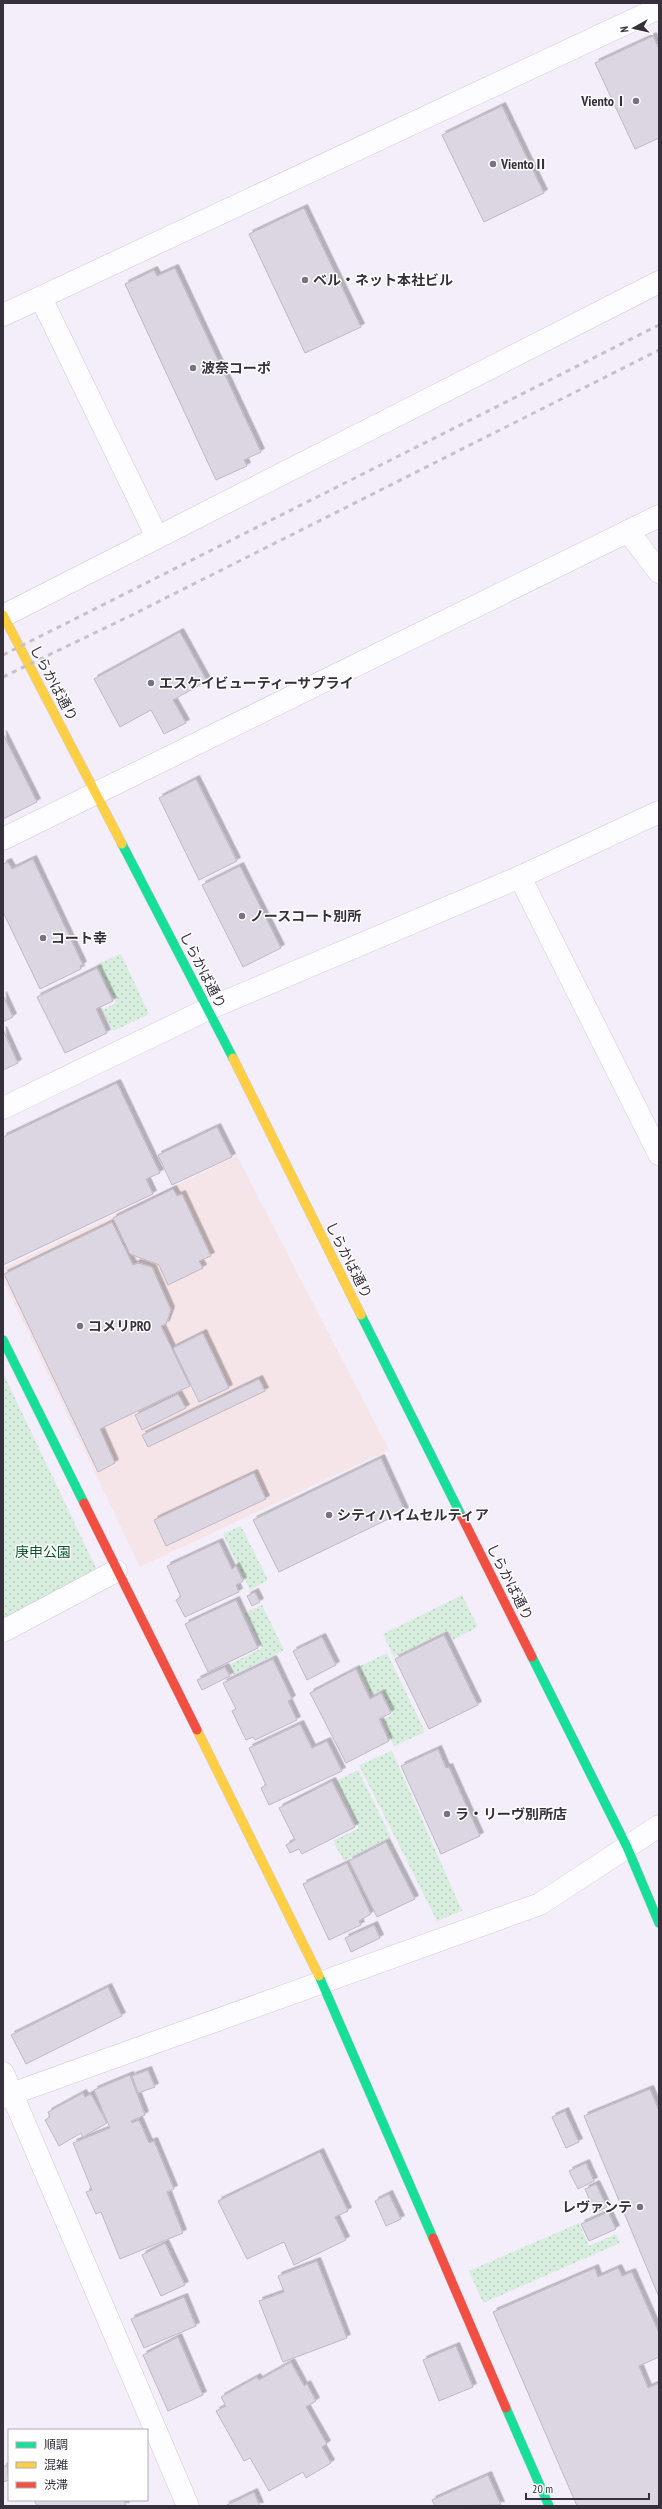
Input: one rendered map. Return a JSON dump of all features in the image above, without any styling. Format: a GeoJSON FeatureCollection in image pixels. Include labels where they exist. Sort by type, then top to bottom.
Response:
{"type":"FeatureCollection","features":[{"type":"Feature","properties":{"kind":"street"},"geometry":{"type":"LineString","coordinates":[[3,315],[659,8]]}},
{"type":"Feature","properties":{"kind":"street"},"geometry":{"type":"LineString","coordinates":[[3,616],[659,282]]}},
{"type":"Feature","properties":{"kind":"street"},"geometry":{"type":"LineString","coordinates":[[41,298],[157,537]]}},
{"type":"Feature","properties":{"kind":"street"},"geometry":{"type":"LineString","coordinates":[[3,839],[659,516]]}},
{"type":"Feature","properties":{"kind":"street"},"geometry":{"type":"LineString","coordinates":[[628,531],[659,572]]}},
{"type":"Feature","properties":{"kind":"street","name":"しらかば通り"},"geometry":{"type":"LineString","coordinates":[[3,616],[208,1010],[627,1847],[659,1923]]}},
{"type":"Feature","properties":{"kind":"street"},"geometry":{"type":"LineString","coordinates":[[3,1108],[208,1010],[520,877],[659,812]]}},
{"type":"Feature","properties":{"kind":"street"},"geometry":{"type":"LineString","coordinates":[[520,877],[659,1154]]}},
{"type":"Feature","properties":{"kind":"street"},"geometry":{"type":"LineString","coordinates":[[3,1340],[116,1571],[322,1982],[549,2506]]}},
{"type":"Feature","properties":{"kind":"street"},"geometry":{"type":"LineString","coordinates":[[3,1631],[116,1571]]}},
{"type":"Feature","properties":{"kind":"street"},"geometry":{"type":"LineString","coordinates":[[8,2096],[540,1904],[659,1826]]}},
{"type":"Feature","properties":{"kind":"street"},"geometry":{"type":"LineString","coordinates":[[3,2073],[8,2096],[188,2506]]}},
{"type":"Feature","properties":{"kind":"shaded area"},"geometry":{"type":"Polygon","coordinates":[[[237,1156],[389,1450],[140,1567],[3,1280],[3,1268],[237,1156]]]}},
{"type":"Feature","properties":{"kind":"green space"},"geometry":{"type":"Polygon","coordinates":[[[121,954],[149,1014],[113,1031],[102,1010],[116,1003],[97,964],[121,954]]]}},
{"type":"Feature","properties":{"kind":"green space","name":"庚申公園"},"geometry":{"type":"Polygon","coordinates":[[[3,1373],[97,1570],[3,1620],[3,1373]]]}},
{"type":"Feature","properties":{"kind":"green space"},"geometry":{"type":"Polygon","coordinates":[[[241,1526],[268,1580],[250,1590],[223,1534],[241,1526]]]}},
{"type":"Feature","properties":{"kind":"green space"},"geometry":{"type":"Polygon","coordinates":[[[462,1595],[478,1627],[453,1640],[448,1630],[394,1657],[383,1634],[462,1595]]]}},
{"type":"Feature","properties":{"kind":"green space"},"geometry":{"type":"Polygon","coordinates":[[[262,1605],[284,1650],[234,1675],[229,1665],[262,1648],[245,1613],[262,1605]]]}},
{"type":"Feature","properties":{"kind":"green space"},"geometry":{"type":"Polygon","coordinates":[[[387,1653],[425,1732],[394,1746],[382,1720],[393,1714],[382,1690],[371,1695],[358,1667],[387,1653]]]}},
{"type":"Feature","properties":{"kind":"green space"},"geometry":{"type":"Polygon","coordinates":[[[392,1751],[462,1911],[437,1921],[359,1765],[392,1751]]]}},
{"type":"Feature","properties":{"kind":"green space"},"geometry":{"type":"Polygon","coordinates":[[[358,1770],[391,1837],[344,1861],[333,1841],[359,1828],[336,1781],[358,1770]]]}},
{"type":"Feature","properties":{"kind":"green space"},"geometry":{"type":"Polygon","coordinates":[[[579,2223],[589,2246],[616,2234],[620,2243],[483,2303],[469,2271],[579,2223]]]}},
{"type":"Feature","properties":{"kind":"building","name":"VientoⅠ"},"geometry":{"type":"Polygon","coordinates":[[[653,36],[659,49],[659,138],[635,149],[595,63],[653,36]]]}},
{"type":"Feature","properties":{"kind":"building","name":"VientoⅡ"},"geometry":{"type":"Polygon","coordinates":[[[502,106],[544,193],[484,222],[442,135],[502,106]]]}},
{"type":"Feature","properties":{"kind":"building","name":"ベル・ネット本社ビル"},"geometry":{"type":"Polygon","coordinates":[[[304,208],[361,327],[305,353],[249,234],[304,208]]]}},
{"type":"Feature","properties":{"kind":"building","name":"波奈コーポ"},"geometry":{"type":"Polygon","coordinates":[[[175,268],[261,452],[244,460],[247,466],[216,480],[125,284],[154,270],[157,276],[175,268]]]}},
{"type":"Feature","properties":{"kind":"building"},"geometry":{"type":"Polygon","coordinates":[[[180,632],[207,681],[173,700],[186,723],[164,734],[151,710],[120,727],[94,679],[180,632]]]}},
{"type":"Feature","properties":{"kind":"building"},"geometry":{"type":"Polygon","coordinates":[[[3,734],[37,802],[3,819],[3,734]]]}},
{"type":"Feature","properties":{"kind":"building"},"geometry":{"type":"Polygon","coordinates":[[[196,779],[237,861],[199,880],[159,798],[196,779]]]}},
{"type":"Feature","properties":{"kind":"building","name":"コート幸"},"geometry":{"type":"Polygon","coordinates":[[[33,859],[83,965],[80,966],[81,969],[40,989],[3,912],[3,864],[8,862],[12,869],[33,859]]]}},
{"type":"Feature","properties":{"kind":"building","name":"ノースコート別所"},"geometry":{"type":"Polygon","coordinates":[[[240,866],[281,948],[243,967],[202,885],[240,866]]]}},
{"type":"Feature","properties":{"kind":"building"},"geometry":{"type":"Polygon","coordinates":[[[97,968],[113,1001],[96,1009],[107,1033],[65,1053],[37,997],[97,968]]]}},
{"type":"Feature","properties":{"kind":"building"},"geometry":{"type":"Polygon","coordinates":[[[3,995],[13,1017],[3,1022],[3,995]]]}},
{"type":"Feature","properties":{"kind":"building"},"geometry":{"type":"Polygon","coordinates":[[[3,1030],[18,1063],[3,1070],[3,1030]]]}},
{"type":"Feature","properties":{"kind":"building"},"geometry":{"type":"Polygon","coordinates":[[[117,1083],[160,1173],[146,1179],[153,1194],[3,1265],[3,1137],[117,1083]]]}},
{"type":"Feature","properties":{"kind":"building"},"geometry":{"type":"Polygon","coordinates":[[[217,1127],[232,1157],[172,1185],[158,1155],[217,1127]]]}},
{"type":"Feature","properties":{"kind":"building"},"geometry":{"type":"Polygon","coordinates":[[[173,1189],[177,1196],[182,1194],[211,1256],[199,1261],[203,1268],[168,1285],[159,1265],[130,1254],[113,1218],[173,1189]]]}},
{"type":"Feature","properties":{"kind":"building"},"geometry":{"type":"Polygon","coordinates":[[[112,1222],[133,1265],[138,1263],[152,1267],[171,1310],[166,1324],[161,1326],[190,1386],[100,1429],[115,1463],[98,1472],[4,1274],[112,1222]]]}},
{"type":"Feature","properties":{"kind":"building"},"geometry":{"type":"Polygon","coordinates":[[[203,1333],[229,1388],[199,1402],[173,1348],[203,1333]]]}},
{"type":"Feature","properties":{"kind":"building"},"geometry":{"type":"Polygon","coordinates":[[[259,1379],[265,1391],[148,1447],[142,1435],[259,1379]]]}},
{"type":"Feature","properties":{"kind":"building"},"geometry":{"type":"Polygon","coordinates":[[[178,1394],[186,1408],[142,1430],[135,1415],[178,1394]]]}},
{"type":"Feature","properties":{"kind":"building","name":"シティハイムセルティア"},"geometry":{"type":"Polygon","coordinates":[[[381,1458],[405,1511],[279,1572],[253,1520],[381,1458]]]}},
{"type":"Feature","properties":{"kind":"building"},"geometry":{"type":"Polygon","coordinates":[[[254,1473],[266,1499],[166,1546],[154,1520],[254,1473]]]}},
{"type":"Feature","properties":{"kind":"building"},"geometry":{"type":"Polygon","coordinates":[[[219,1542],[232,1569],[236,1566],[243,1581],[236,1585],[239,1592],[185,1617],[176,1600],[181,1597],[167,1566],[219,1542]]]}},
{"type":"Feature","properties":{"kind":"building"},"geometry":{"type":"Polygon","coordinates":[[[255,1592],[260,1602],[252,1606],[247,1596],[255,1592]]]}},
{"type":"Feature","properties":{"kind":"building"},"geometry":{"type":"Polygon","coordinates":[[[236,1600],[258,1648],[208,1672],[185,1624],[236,1600]]]}},
{"type":"Feature","properties":{"kind":"building"},"geometry":{"type":"Polygon","coordinates":[[[444,1635],[478,1705],[429,1729],[395,1659],[444,1635]]]}},
{"type":"Feature","properties":{"kind":"building"},"geometry":{"type":"Polygon","coordinates":[[[322,1637],[336,1665],[307,1680],[293,1651],[322,1637]]]}},
{"type":"Feature","properties":{"kind":"building"},"geometry":{"type":"Polygon","coordinates":[[[273,1659],[292,1699],[288,1701],[297,1720],[255,1740],[253,1737],[246,1740],[232,1711],[236,1709],[223,1683],[273,1659]]]}},
{"type":"Feature","properties":{"kind":"building"},"geometry":{"type":"Polygon","coordinates":[[[225,1667],[230,1676],[202,1690],[197,1680],[225,1667]]]}},
{"type":"Feature","properties":{"kind":"building"},"geometry":{"type":"Polygon","coordinates":[[[356,1669],[370,1699],[381,1693],[391,1713],[379,1719],[389,1741],[346,1763],[310,1693],[356,1669]]]}},
{"type":"Feature","properties":{"kind":"building"},"geometry":{"type":"Polygon","coordinates":[[[300,1724],[312,1748],[327,1741],[342,1771],[269,1805],[261,1788],[266,1785],[249,1748],[300,1724]]]}},
{"type":"Feature","properties":{"kind":"building"},"geometry":{"type":"Polygon","coordinates":[[[438,1749],[446,1768],[449,1767],[480,1836],[441,1854],[401,1766],[438,1749]]]}},
{"type":"Feature","properties":{"kind":"building"},"geometry":{"type":"Polygon","coordinates":[[[332,1781],[355,1827],[302,1854],[299,1849],[290,1853],[286,1845],[295,1840],[279,1808],[332,1781]]]}},
{"type":"Feature","properties":{"kind":"building"},"geometry":{"type":"Polygon","coordinates":[[[386,1842],[415,1899],[377,1917],[349,1861],[386,1842]]]}},
{"type":"Feature","properties":{"kind":"building"},"geometry":{"type":"Polygon","coordinates":[[[347,1863],[371,1914],[359,1921],[361,1925],[329,1940],[303,1884],[347,1863]]]}},
{"type":"Feature","properties":{"kind":"building"},"geometry":{"type":"Polygon","coordinates":[[[374,1925],[380,1938],[351,1952],[345,1938],[374,1925]]]}},
{"type":"Feature","properties":{"kind":"building"},"geometry":{"type":"Polygon","coordinates":[[[108,1987],[122,2016],[26,2064],[11,2035],[108,1987]]]}},
{"type":"Feature","properties":{"kind":"building"},"geometry":{"type":"Polygon","coordinates":[[[148,2070],[155,2087],[138,2093],[132,2076],[148,2070]]]}},
{"type":"Feature","properties":{"kind":"building"},"geometry":{"type":"Polygon","coordinates":[[[130,2075],[145,2115],[131,2121],[132,2123],[139,2120],[149,2143],[154,2141],[174,2189],[167,2192],[183,2233],[120,2259],[101,2212],[96,2214],[86,2192],[92,2190],[73,2143],[110,2128],[94,2090],[130,2075]]]}},
{"type":"Feature","properties":{"kind":"building","name":"レヴァンテ"},"geometry":{"type":"Polygon","coordinates":[[[650,2089],[659,2111],[659,2297],[584,2116],[650,2089]]]}},
{"type":"Feature","properties":{"kind":"building"},"geometry":{"type":"Polygon","coordinates":[[[83,2093],[85,2097],[91,2094],[107,2123],[83,2137],[81,2133],[59,2146],[45,2120],[50,2117],[48,2112],[83,2093]]]}},
{"type":"Feature","properties":{"kind":"building"},"geometry":{"type":"Polygon","coordinates":[[[565,2111],[579,2142],[566,2148],[552,2117],[565,2111]]]}},
{"type":"Feature","properties":{"kind":"building"},"geometry":{"type":"Polygon","coordinates":[[[320,2152],[348,2211],[335,2217],[346,2240],[294,2265],[284,2242],[247,2259],[218,2201],[320,2152]]]}},
{"type":"Feature","properties":{"kind":"building"},"geometry":{"type":"Polygon","coordinates":[[[586,2163],[594,2181],[578,2189],[569,2171],[586,2163]]]}},
{"type":"Feature","properties":{"kind":"building"},"geometry":{"type":"Polygon","coordinates":[[[596,2184],[607,2207],[595,2213],[585,2189],[596,2184]]]}},
{"type":"Feature","properties":{"kind":"building"},"geometry":{"type":"Polygon","coordinates":[[[389,2194],[401,2219],[386,2226],[375,2201],[389,2194]]]}},
{"type":"Feature","properties":{"kind":"building"},"geometry":{"type":"Polygon","coordinates":[[[608,2212],[616,2229],[589,2241],[581,2224],[608,2212]]]}},
{"type":"Feature","properties":{"kind":"building"},"geometry":{"type":"Polygon","coordinates":[[[165,2243],[185,2285],[161,2296],[142,2255],[165,2243]]]}},
{"type":"Feature","properties":{"kind":"building"},"geometry":{"type":"Polygon","coordinates":[[[317,2261],[347,2338],[283,2362],[259,2301],[284,2292],[278,2276],[317,2261]]]}},
{"type":"Feature","properties":{"kind":"building"},"geometry":{"type":"Polygon","coordinates":[[[595,2268],[598,2277],[618,2268],[622,2276],[632,2272],[659,2333],[659,2357],[639,2366],[648,2388],[659,2383],[659,2506],[577,2506],[493,2312],[595,2268]]]}},
{"type":"Feature","properties":{"kind":"building"},"geometry":{"type":"Polygon","coordinates":[[[184,2297],[196,2326],[144,2348],[131,2319],[184,2297]]]}},
{"type":"Feature","properties":{"kind":"building"},"geometry":{"type":"Polygon","coordinates":[[[178,2337],[203,2395],[168,2411],[143,2355],[178,2337]]]}},
{"type":"Feature","properties":{"kind":"building"},"geometry":{"type":"Polygon","coordinates":[[[456,2346],[473,2387],[439,2401],[423,2360],[456,2346]]]}},
{"type":"Feature","properties":{"kind":"building"},"geometry":{"type":"Polygon","coordinates":[[[291,2362],[304,2386],[307,2384],[316,2401],[306,2407],[327,2444],[322,2447],[331,2463],[306,2478],[303,2472],[269,2491],[250,2458],[244,2461],[216,2411],[226,2406],[221,2397],[257,2377],[259,2380],[291,2362]]]}},
{"type":"Feature","properties":{"kind":"building"},"geometry":{"type":"Polygon","coordinates":[[[7,2465],[8,2480],[3,2482],[3,2467],[7,2465]]]}},
{"type":"Feature","properties":{"kind":"building"},"geometry":{"type":"Polygon","coordinates":[[[488,2475],[501,2505],[435,2506],[432,2500],[488,2475]]]}},
{"type":"Feature","properties":{"kind":"building"},"geometry":{"type":"Polygon","coordinates":[[[254,2492],[260,2506],[225,2506],[254,2492]]]}},
{"type":"Feature","properties":{"kind":"building"},"geometry":{"type":"Polygon","coordinates":[[[34,2501],[124,2501],[126,2506],[37,2506],[34,2501]]]}},
{"type":"Feature","properties":{"kind":"railway"},"geometry":{"type":"LineString","coordinates":[[3,655],[659,325]]}},
{"type":"Feature","properties":{"kind":"railway"},"geometry":{"type":"LineString","coordinates":[[3,677],[132,615],[659,350]]}},
{"type":"Feature","properties":{"kind":"traffic: fast"},"geometry":{"type":"LineString","coordinates":[[122,844],[233,1058]]}},
{"type":"Feature","properties":{"kind":"traffic: fast"},"geometry":{"type":"LineString","coordinates":[[361,1315],[462,1517]]}},
{"type":"Feature","properties":{"kind":"traffic: fast"},"geometry":{"type":"LineString","coordinates":[[3,1340],[84,1503]]}},
{"type":"Feature","properties":{"kind":"traffic: fast"},"geometry":{"type":"LineString","coordinates":[[532,1657],[627,1847],[659,1923]]}},
{"type":"Feature","properties":{"kind":"traffic: fast"},"geometry":{"type":"LineString","coordinates":[[319,1976],[433,2238]]}},
{"type":"Feature","properties":{"kind":"traffic: fast"},"geometry":{"type":"LineString","coordinates":[[506,2408],[549,2506]]}},
{"type":"Feature","properties":{"kind":"traffic: slow"},"geometry":{"type":"LineString","coordinates":[[3,615],[122,844]]}},
{"type":"Feature","properties":{"kind":"traffic: slow"},"geometry":{"type":"LineString","coordinates":[[233,1058],[361,1315]]}},
{"type":"Feature","properties":{"kind":"traffic: slow"},"geometry":{"type":"LineString","coordinates":[[197,1730],[319,1976]]}},
{"type":"Feature","properties":{"kind":"traffic: jam"},"geometry":{"type":"LineString","coordinates":[[84,1503],[197,1730]]}},
{"type":"Feature","properties":{"kind":"traffic: jam"},"geometry":{"type":"LineString","coordinates":[[462,1517],[532,1657]]}},
{"type":"Feature","properties":{"kind":"traffic: jam"},"geometry":{"type":"LineString","coordinates":[[433,2238],[506,2408]]}},
{"type":"Feature","properties":{"kind":"place","name":"VientoⅠ"},"geometry":{"type":"Point","coordinates":[636,101]}},
{"type":"Feature","properties":{"kind":"place","name":"VientoⅡ"},"geometry":{"type":"Point","coordinates":[493,164]}},
{"type":"Feature","properties":{"kind":"place","name":"ベル・ネット本社ビル"},"geometry":{"type":"Point","coordinates":[305,280]}},
{"type":"Feature","properties":{"kind":"place","name":"波奈コーポ"},"geometry":{"type":"Point","coordinates":[193,368]}},
{"type":"Feature","properties":{"kind":"place","name":"エスケイビューティーサプライ"},"geometry":{"type":"Point","coordinates":[151,683]}},
{"type":"Feature","properties":{"kind":"place","name":"ノースコート別所"},"geometry":{"type":"Point","coordinates":[242,916]}},
{"type":"Feature","properties":{"kind":"place","name":"コート幸"},"geometry":{"type":"Point","coordinates":[43,938]}},
{"type":"Feature","properties":{"kind":"place","name":"コメリPRO"},"geometry":{"type":"Point","coordinates":[80,1326]}},
{"type":"Feature","properties":{"kind":"place","name":"シティハイムセルティア"},"geometry":{"type":"Point","coordinates":[329,1515]}},
{"type":"Feature","properties":{"kind":"place","name":"ラ・リーヴ別所店"},"geometry":{"type":"Point","coordinates":[447,1814]}},
{"type":"Feature","properties":{"kind":"place","name":"レヴァンテ"},"geometry":{"type":"Point","coordinates":[640,2207]}}]}
